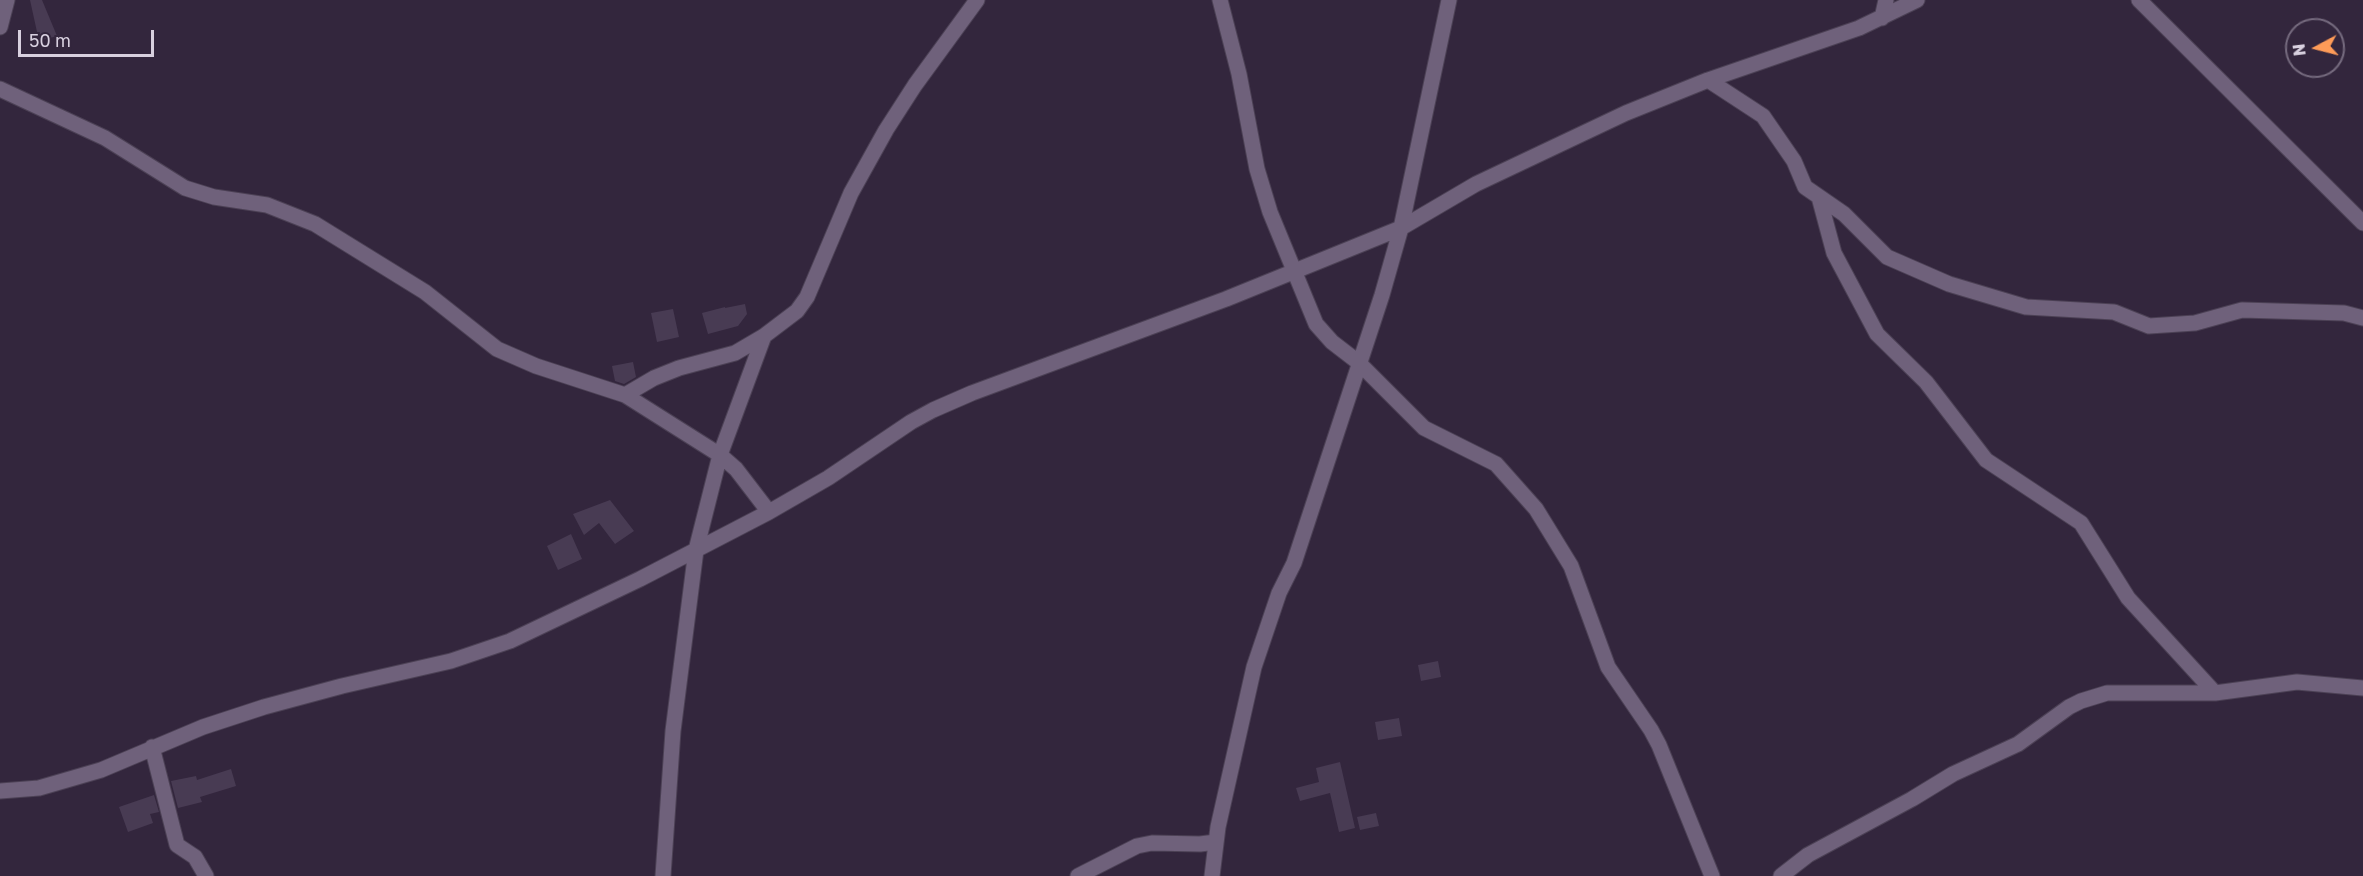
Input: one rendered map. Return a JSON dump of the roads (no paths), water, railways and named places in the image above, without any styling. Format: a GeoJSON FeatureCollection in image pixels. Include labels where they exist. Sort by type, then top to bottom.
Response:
{"type":"FeatureCollection","features":[{"type":"Feature","properties":{"kind":"street"},"geometry":{"type":"LineString","coordinates":[[0,27],[7,0]]}},
{"type":"Feature","properties":{"kind":"street"},"geometry":{"type":"LineString","coordinates":[[625,395],[654,378],[679,368],[726,357],[788,320],[807,297],[851,193],[886,130],[915,85],[977,0]]}},
{"type":"Feature","properties":{"kind":"street"},"geometry":{"type":"LineString","coordinates":[[1220,0],[1239,74],[1257,169],[1270,212],[1316,324],[1332,342],[1358,362],[1424,428],[1496,464],[1536,509],[1569,560],[1608,667],[1652,730],[1712,876]]}},
{"type":"Feature","properties":{"kind":"street"},"geometry":{"type":"LineString","coordinates":[[1212,876],[1216,842],[1254,667],[1278,593],[1294,562],[1358,362],[1382,295],[1401,228],[1449,0]]}},
{"type":"Feature","properties":{"kind":"street"},"geometry":{"type":"LineString","coordinates":[[1882,18],[1886,0]]}},
{"type":"Feature","properties":{"kind":"street"},"geometry":{"type":"LineString","coordinates":[[0,791],[39,788],[101,770],[203,727],[264,707],[480,653],[567,614],[768,512],[828,478],[911,422],[933,410],[1401,228],[1476,184],[1626,113],[1708,80],[1805,48],[1882,18],[1917,0]]}},
{"type":"Feature","properties":{"kind":"street"},"geometry":{"type":"LineString","coordinates":[[2139,0],[2363,223]]}},
{"type":"Feature","properties":{"kind":"street"},"geometry":{"type":"LineString","coordinates":[[1708,80],[1763,116],[1794,161],[1805,187],[1844,214],[1887,257],[1949,284],[2026,307],[2114,312],[2149,326],[2195,323],[2242,310],[2344,313],[2363,318]]}},
{"type":"Feature","properties":{"kind":"street"},"geometry":{"type":"LineString","coordinates":[[0,89],[105,138],[185,188],[214,197],[267,206],[315,224],[425,292],[497,349],[536,366],[625,395],[720,455],[736,469],[768,512]]}},
{"type":"Feature","properties":{"kind":"street"},"geometry":{"type":"LineString","coordinates":[[1819,197],[1834,253],[1876,334],[1926,382],[1986,460],[2081,523],[2128,598],[2215,693]]}},
{"type":"Feature","properties":{"kind":"street"},"geometry":{"type":"LineString","coordinates":[[663,876],[674,731],[696,550],[720,455],[764,336]]}},
{"type":"Feature","properties":{"kind":"street"},"geometry":{"type":"LineString","coordinates":[[1781,876],[1808,855],[1912,799],[1953,774],[2018,744],[2080,701],[2107,693],[2215,693],[2296,682],[2363,688]]}},
{"type":"Feature","properties":{"kind":"street"},"geometry":{"type":"LineString","coordinates":[[152,747],[177,845],[181,850],[195,857],[206,876]]}},
{"type":"Feature","properties":{"kind":"street"},"geometry":{"type":"LineString","coordinates":[[1078,876],[1137,846],[1152,843],[1216,842]]}}]}
